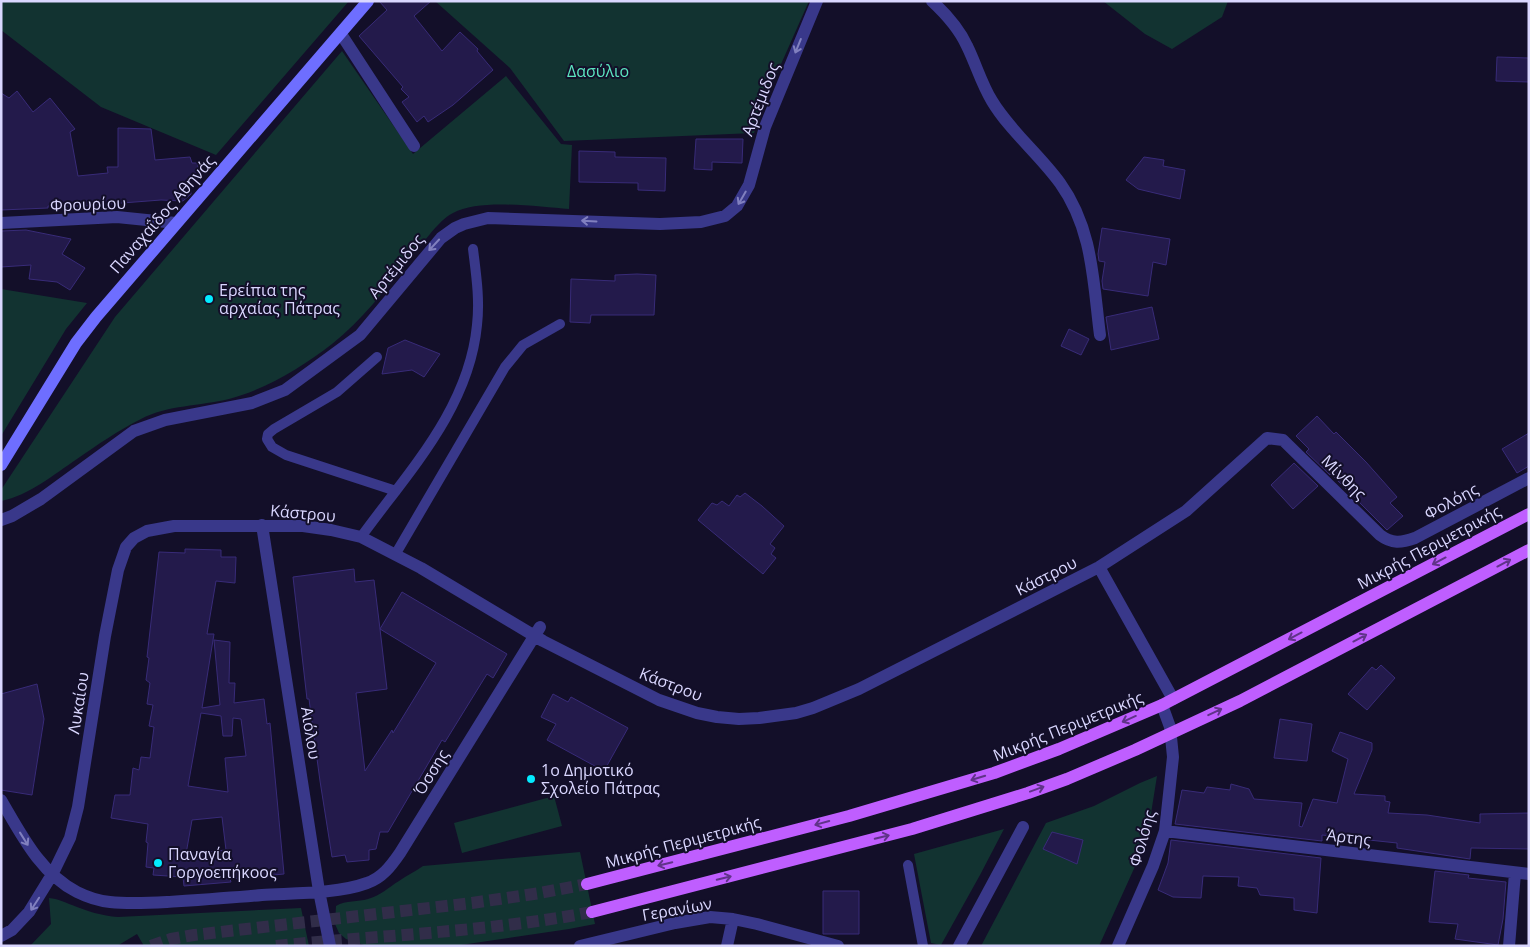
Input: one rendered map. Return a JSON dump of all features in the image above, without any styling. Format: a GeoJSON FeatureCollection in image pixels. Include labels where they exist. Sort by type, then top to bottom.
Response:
{"type":"FeatureCollection","features":[{"type":"Feature","properties":{"kind":"main road","name":"Μικρής Περιμετρικής"},"geometry":{"type":"LineString","coordinates":[[587,884],[849,816],[994,774],[1092,736],[1162,705],[1529,514]]}},
{"type":"Feature","properties":{"kind":"main road"},"geometry":{"type":"LineString","coordinates":[[592,912],[912,829],[1028,793],[1067,778],[1240,701],[1529,550]]}},
{"type":"Feature","properties":{"kind":"street","name":"Παναχαΐδος Αθηνάς"},"geometry":{"type":"LineString","coordinates":[[1,464],[84,332],[368,1]]}},
{"type":"Feature","properties":{"kind":"street","name":"Αρτέμιδος"},"geometry":{"type":"LineString","coordinates":[[1,520],[12,516],[41,499],[134,431],[165,420],[252,403],[285,390],[360,335],[435,243],[455,228],[464,224],[488,218],[686,223],[719,219],[725,216],[737,206],[748,185],[765,127],[817,1]]}},
{"type":"Feature","properties":{"kind":"street"},"geometry":{"type":"LineString","coordinates":[[936,2],[961,34],[982,84],[997,109],[1060,182],[1082,222],[1088,245],[1100,335]]}},
{"type":"Feature","properties":{"kind":"street"},"geometry":{"type":"LineString","coordinates":[[341,34],[414,146]]}},
{"type":"Feature","properties":{"kind":"street","name":"Φρουρίου"},"geometry":{"type":"LineString","coordinates":[[1,223],[117,218],[176,223]]}},
{"type":"Feature","properties":{"kind":"street","name":"Κάστρου"},"geometry":{"type":"LineString","coordinates":[[134,538],[147,530],[157,528],[262,526],[321,528],[360,537],[422,568],[637,689],[678,707],[698,713],[732,718],[780,716],[813,708],[859,689],[1099,567],[1186,511],[1264,440],[1278,439]]}},
{"type":"Feature","properties":{"kind":"street","name":"Μίνθης"},"geometry":{"type":"LineString","coordinates":[[1278,439],[1283,440],[1290,446],[1386,539]]}},
{"type":"Feature","properties":{"kind":"street","name":"Φολόης"},"geometry":{"type":"LineString","coordinates":[[1386,539],[1398,543],[1415,538],[1529,478]]}},
{"type":"Feature","properties":{"kind":"street","name":"Αιόλου"},"geometry":{"type":"LineString","coordinates":[[262,526],[319,891],[330,946]]}},
{"type":"Feature","properties":{"kind":"street","name":"Λυκαίου"},"geometry":{"type":"LineString","coordinates":[[6,933],[29,912],[53,873],[66,846],[75,818],[113,592],[122,556],[134,538]]}},
{"type":"Feature","properties":{"kind":"street"},"geometry":{"type":"LineString","coordinates":[[1099,567],[1173,699]]}},
{"type":"Feature","properties":{"kind":"street","name":"Όσσης"},"geometry":{"type":"LineString","coordinates":[[1,800],[29,847],[44,866],[77,892],[108,902],[179,901],[319,891],[366,884],[388,870],[400,853],[537,632]]}},
{"type":"Feature","properties":{"kind":"street","name":"Φολόης"},"geometry":{"type":"LineString","coordinates":[[1118,946],[1153,866],[1165,831],[1173,757],[1171,733],[1162,705]]}},
{"type":"Feature","properties":{"kind":"street"},"geometry":{"type":"LineString","coordinates":[[959,946],[1024,827]]}},
{"type":"Feature","properties":{"kind":"street","name":"Άρτης"},"geometry":{"type":"LineString","coordinates":[[1165,831],[1529,874]]}},
{"type":"Feature","properties":{"kind":"street"},"geometry":{"type":"LineString","coordinates":[[1509,946],[1515,873]]}},
{"type":"Feature","properties":{"kind":"street","name":"Γερανίων"},"geometry":{"type":"LineString","coordinates":[[580,946],[689,920],[710,918],[733,919],[757,924],[838,946]]}},
{"type":"Feature","properties":{"kind":"street"},"geometry":{"type":"LineString","coordinates":[[727,946],[733,919]]}},
{"type":"Feature","properties":{"kind":"lane"},"geometry":{"type":"LineString","coordinates":[[360,537],[434,440],[456,400],[473,348],[478,318],[478,291],[473,249]]}},
{"type":"Feature","properties":{"kind":"lane"},"geometry":{"type":"LineString","coordinates":[[395,555],[514,353],[523,345],[560,324]]}},
{"type":"Feature","properties":{"kind":"lane"},"geometry":{"type":"LineString","coordinates":[[377,357],[337,392],[270,432],[267,439],[272,447],[286,455],[396,491]]}},
{"type":"Feature","properties":{"kind":"lane"},"geometry":{"type":"LineString","coordinates":[[908,865],[923,946]]}},
{"type":"Feature","properties":{"kind":"green space"},"geometry":{"type":"Polygon","coordinates":[[[1,1],[349,1],[216,155],[101,107],[1,30],[1,1]]]}},
{"type":"Feature","properties":{"kind":"green space","name":"Δασύλιο"},"geometry":{"type":"Polygon","coordinates":[[[435,1],[809,1],[774,80],[754,133],[564,141],[510,68],[435,1]]]}},
{"type":"Feature","properties":{"kind":"green space"},"geometry":{"type":"Polygon","coordinates":[[[1103,1],[1228,1],[1222,17],[1172,49],[1145,34],[1103,1]]]}},
{"type":"Feature","properties":{"kind":"green space"},"geometry":{"type":"Polygon","coordinates":[[[342,51],[413,154],[506,76],[561,144],[572,145],[569,209],[526,205],[493,205],[464,208],[453,213],[435,228],[363,315],[332,344],[309,361],[270,383],[243,395],[151,414],[92,448],[50,478],[22,494],[1,501],[1,490],[115,317],[342,51]]]}},
{"type":"Feature","properties":{"kind":"green space"},"geometry":{"type":"Polygon","coordinates":[[[1,289],[87,303],[66,329],[1,436],[1,289]]]}},
{"type":"Feature","properties":{"kind":"green space"},"geometry":{"type":"Polygon","coordinates":[[[1157,776],[1149,826],[1137,862],[1099,946],[981,946],[1046,823],[1094,806],[1157,776]]]}},
{"type":"Feature","properties":{"kind":"green space"},"geometry":{"type":"Polygon","coordinates":[[[554,796],[562,826],[462,853],[454,823],[554,796]]]}},
{"type":"Feature","properties":{"kind":"green space"},"geometry":{"type":"Polygon","coordinates":[[[1004,829],[941,945],[931,943],[914,854],[1004,829]]]}},
{"type":"Feature","properties":{"kind":"green space"},"geometry":{"type":"Polygon","coordinates":[[[580,852],[595,924],[454,946],[367,946],[346,939],[339,933],[335,924],[336,906],[372,898],[423,866],[580,852]]]}},
{"type":"Feature","properties":{"kind":"green space"},"geometry":{"type":"Polygon","coordinates":[[[49,898],[95,913],[118,917],[301,908],[309,946],[144,946],[137,934],[117,946],[30,946],[51,924],[49,898]]]}},
{"type":"Feature","properties":{"kind":"building"},"geometry":{"type":"Polygon","coordinates":[[[379,1],[431,1],[414,16],[442,51],[460,32],[478,49],[477,51],[493,70],[453,105],[428,122],[424,116],[417,122],[402,102],[409,97],[401,89],[403,87],[359,36],[387,10],[379,1]]]}},
{"type":"Feature","properties":{"kind":"building"},"geometry":{"type":"Polygon","coordinates":[[[1497,57],[1529,58],[1529,82],[1496,81],[1497,57]]]}},
{"type":"Feature","properties":{"kind":"building"},"geometry":{"type":"Polygon","coordinates":[[[17,91],[33,112],[50,98],[75,129],[70,132],[78,176],[108,173],[107,167],[118,167],[118,128],[151,129],[155,160],[190,157],[192,163],[198,163],[198,179],[190,179],[191,194],[183,201],[161,200],[1,210],[1,93],[9,98],[17,91]]]}},
{"type":"Feature","properties":{"kind":"building"},"geometry":{"type":"Polygon","coordinates":[[[696,139],[743,139],[742,163],[712,162],[712,170],[694,169],[696,139]]]}},
{"type":"Feature","properties":{"kind":"building"},"geometry":{"type":"Polygon","coordinates":[[[579,151],[615,152],[615,157],[666,158],[665,191],[638,190],[638,183],[579,182],[579,151]]]}},
{"type":"Feature","properties":{"kind":"building"},"geometry":{"type":"Polygon","coordinates":[[[1144,157],[1164,160],[1163,166],[1185,170],[1180,199],[1138,189],[1126,180],[1144,157]]]}},
{"type":"Feature","properties":{"kind":"building"},"geometry":{"type":"Polygon","coordinates":[[[1102,228],[1170,239],[1166,265],[1153,262],[1148,296],[1103,289],[1102,281],[1105,262],[1099,261],[1098,254],[1102,228]]]}},
{"type":"Feature","properties":{"kind":"building"},"geometry":{"type":"Polygon","coordinates":[[[26,230],[71,239],[62,254],[85,268],[70,290],[57,282],[29,279],[31,265],[1,267],[1,231],[26,230]]]}},
{"type":"Feature","properties":{"kind":"building"},"geometry":{"type":"Polygon","coordinates":[[[615,275],[656,275],[654,315],[591,315],[590,323],[570,322],[571,279],[615,281],[615,275]]]}},
{"type":"Feature","properties":{"kind":"building"},"geometry":{"type":"Polygon","coordinates":[[[1152,307],[1159,339],[1111,350],[1106,317],[1152,307]]]}},
{"type":"Feature","properties":{"kind":"building"},"geometry":{"type":"Polygon","coordinates":[[[1069,329],[1089,339],[1081,355],[1061,346],[1069,329]]]}},
{"type":"Feature","properties":{"kind":"building"},"geometry":{"type":"Polygon","coordinates":[[[405,340],[440,354],[424,377],[412,370],[382,374],[388,348],[405,340]]]}},
{"type":"Feature","properties":{"kind":"building"},"geometry":{"type":"Polygon","coordinates":[[[1317,416],[1366,462],[1397,497],[1390,503],[1403,516],[1387,530],[1306,452],[1309,449],[1296,436],[1317,416]]]}},
{"type":"Feature","properties":{"kind":"building"},"geometry":{"type":"Polygon","coordinates":[[[1529,433],[1529,466],[1517,473],[1502,449],[1529,433]]]}},
{"type":"Feature","properties":{"kind":"building"},"geometry":{"type":"Polygon","coordinates":[[[1294,463],[1318,486],[1293,509],[1271,485],[1294,463]]]}},
{"type":"Feature","properties":{"kind":"building"},"geometry":{"type":"Polygon","coordinates":[[[745,493],[784,526],[770,544],[775,548],[771,554],[776,558],[763,574],[698,520],[712,503],[717,505],[722,501],[729,506],[737,495],[740,497],[745,493]]]}},
{"type":"Feature","properties":{"kind":"building"},"geometry":{"type":"Polygon","coordinates":[[[185,549],[221,550],[221,557],[236,557],[235,583],[216,581],[207,634],[214,634],[202,708],[220,705],[214,640],[230,642],[229,683],[235,683],[234,703],[264,699],[267,724],[270,723],[284,874],[230,879],[231,882],[184,886],[183,877],[153,875],[154,868],[146,867],[148,824],[111,818],[115,795],[130,795],[133,768],[139,770],[141,757],[150,758],[154,727],[149,726],[153,705],[147,704],[150,683],[146,680],[149,658],[147,657],[159,552],[185,553],[185,549]],[[201,713],[188,786],[228,792],[225,758],[246,756],[241,719],[233,718],[232,736],[223,736],[221,716],[201,713]],[[222,817],[192,820],[186,854],[226,850],[222,817]]]}},
{"type":"Feature","properties":{"kind":"building"},"geometry":{"type":"Polygon","coordinates":[[[354,569],[355,582],[374,580],[380,629],[402,592],[507,654],[493,678],[487,674],[445,742],[442,740],[388,832],[380,832],[376,849],[369,850],[369,860],[347,862],[345,855],[332,857],[309,699],[307,699],[293,577],[354,569]],[[380,629],[387,689],[356,693],[365,771],[392,730],[393,733],[436,663],[380,629]]]}},
{"type":"Feature","properties":{"kind":"building"},"geometry":{"type":"Polygon","coordinates":[[[1381,665],[1395,678],[1367,710],[1348,694],[1372,667],[1376,670],[1381,665]]]}},
{"type":"Feature","properties":{"kind":"building"},"geometry":{"type":"Polygon","coordinates":[[[37,684],[44,719],[32,795],[1,790],[1,694],[37,684]]]}},
{"type":"Feature","properties":{"kind":"building"},"geometry":{"type":"Polygon","coordinates":[[[553,694],[568,702],[571,697],[628,728],[604,771],[547,740],[556,724],[541,717],[553,694]]]}},
{"type":"Feature","properties":{"kind":"building"},"geometry":{"type":"Polygon","coordinates":[[[1280,719],[1312,724],[1307,761],[1274,758],[1280,719]]]}},
{"type":"Feature","properties":{"kind":"building"},"geometry":{"type":"Polygon","coordinates":[[[1340,732],[1372,743],[1372,750],[1354,794],[1385,796],[1385,801],[1390,802],[1388,813],[1427,815],[1480,823],[1480,814],[1529,813],[1529,849],[1471,848],[1470,859],[1397,848],[1397,843],[1322,835],[1322,841],[1175,824],[1182,790],[1204,793],[1207,787],[1230,790],[1231,784],[1249,789],[1254,799],[1302,803],[1299,826],[1302,827],[1313,799],[1337,803],[1348,759],[1332,751],[1340,732]]]}},
{"type":"Feature","properties":{"kind":"building"},"geometry":{"type":"Polygon","coordinates":[[[1052,832],[1083,840],[1077,864],[1043,849],[1052,832]]]}},
{"type":"Feature","properties":{"kind":"building"},"geometry":{"type":"Polygon","coordinates":[[[1171,840],[1321,858],[1317,913],[1294,910],[1294,898],[1260,895],[1257,888],[1238,886],[1239,877],[1203,876],[1201,898],[1173,897],[1158,890],[1168,863],[1171,840]]]}},
{"type":"Feature","properties":{"kind":"building"},"geometry":{"type":"Polygon","coordinates":[[[1435,871],[1469,875],[1468,878],[1506,882],[1503,919],[1498,945],[1455,939],[1458,924],[1429,922],[1435,871]]]}},
{"type":"Feature","properties":{"kind":"building"},"geometry":{"type":"Polygon","coordinates":[[[823,891],[859,891],[859,934],[823,934],[823,891]]]}},
{"type":"Feature","properties":{"kind":"tunnel"},"geometry":{"type":"LineString","coordinates":[[151,946],[171,939],[194,935],[472,903],[587,884]]}},
{"type":"Feature","properties":{"kind":"tunnel"},"geometry":{"type":"LineString","coordinates":[[276,946],[474,929],[592,912]]}},
{"type":"Feature","properties":{"kind":"place","name":"Ερείπια της αρχαίας Πάτρας"},"geometry":{"type":"Point","coordinates":[209,299]}},
{"type":"Feature","properties":{"kind":"place","name":"1ο Δημοτικό Σχολείο Πάτρας"},"geometry":{"type":"Point","coordinates":[531,779]}},
{"type":"Feature","properties":{"kind":"place","name":"Παναγία Γοργοεπήκοος"},"geometry":{"type":"Point","coordinates":[158,863]}}]}
